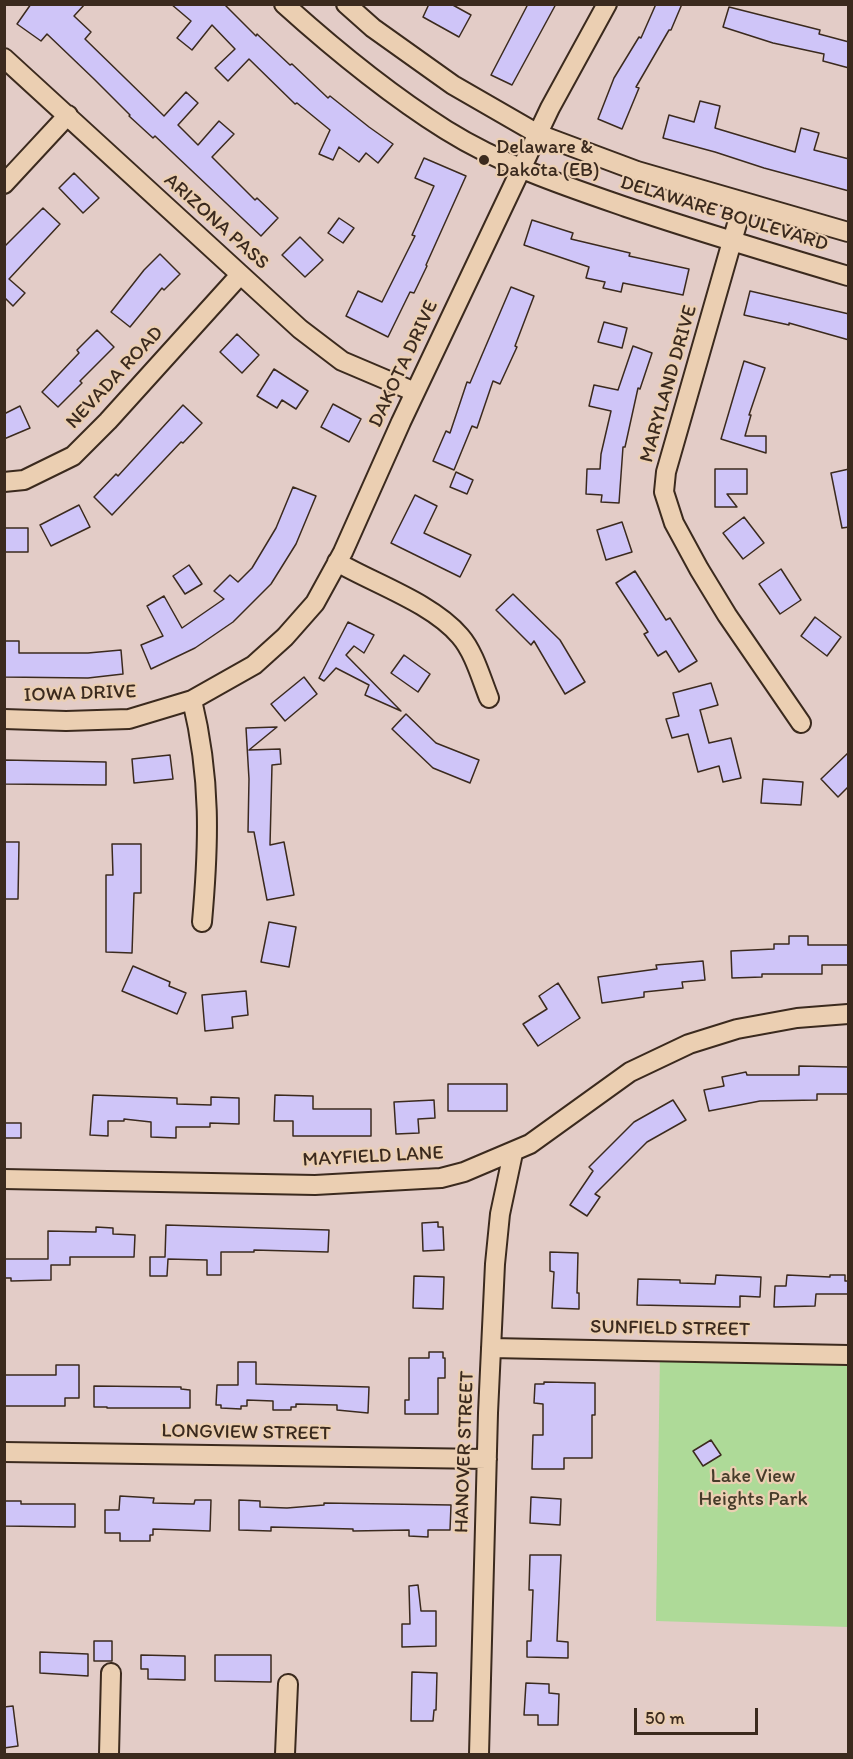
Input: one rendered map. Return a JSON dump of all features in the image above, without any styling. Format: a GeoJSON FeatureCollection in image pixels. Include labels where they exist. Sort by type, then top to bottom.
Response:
{"type":"FeatureCollection","features":[{"type":"Feature","properties":{"kind":"street","name":"DELAWARE BOULEVARD"},"geometry":{"type":"LineString","coordinates":[[284,4],[390,92],[448,131],[521,169],[732,243],[849,276]]}},
{"type":"Feature","properties":{"kind":"street","name":"DELAWARE BOULEVARD"},"geometry":{"type":"LineString","coordinates":[[346,4],[373,28],[453,85],[537,134],[601,159],[743,203],[849,232]]}},
{"type":"Feature","properties":{"kind":"street","name":"DAKOTA DRIVE"},"geometry":{"type":"LineString","coordinates":[[192,700],[254,665],[285,637],[315,603],[337,562],[537,134],[608,4]]}},
{"type":"Feature","properties":{"kind":"street","name":"ARIZONA PASS"},"geometry":{"type":"LineString","coordinates":[[4,58],[300,329],[342,361],[415,392]]}},
{"type":"Feature","properties":{"kind":"street"},"geometry":{"type":"LineString","coordinates":[[4,184],[68,115]]}},
{"type":"Feature","properties":{"kind":"street","name":"MARYLAND DRIVE"},"geometry":{"type":"LineString","coordinates":[[743,203],[666,472],[664,492],[674,523],[699,569],[727,615],[801,723]]}},
{"type":"Feature","properties":{"kind":"street","name":"NEVADA ROAD"},"geometry":{"type":"LineString","coordinates":[[4,482],[24,480],[73,456],[108,421],[240,275]]}},
{"type":"Feature","properties":{"kind":"street"},"geometry":{"type":"LineString","coordinates":[[337,562],[427,608],[459,635],[467,647],[489,698]]}},
{"type":"Feature","properties":{"kind":"street"},"geometry":{"type":"LineString","coordinates":[[192,700],[199,727],[206,777],[207,848],[202,922]]}},
{"type":"Feature","properties":{"kind":"street","name":"IOWA DRIVE"},"geometry":{"type":"LineString","coordinates":[[4,719],[66,721],[129,719],[192,700]]}},
{"type":"Feature","properties":{"kind":"street","name":"MAYFIELD LANE"},"geometry":{"type":"LineString","coordinates":[[4,1179],[344,1184],[441,1178],[464,1172],[530,1144],[630,1072],[688,1044],[737,1029],[797,1018],[849,1014]]}},
{"type":"Feature","properties":{"kind":"street","name":"HANOVER STREET"},"geometry":{"type":"LineString","coordinates":[[479,1755],[495,1264],[500,1214],[513,1153]]}},
{"type":"Feature","properties":{"kind":"street","name":"SUNFIELD STREET"},"geometry":{"type":"LineString","coordinates":[[491,1348],[849,1355]]}},
{"type":"Feature","properties":{"kind":"street","name":"LONGVIEW STREET"},"geometry":{"type":"LineString","coordinates":[[4,1452],[487,1459]]}},
{"type":"Feature","properties":{"kind":"street"},"geometry":{"type":"LineString","coordinates":[[109,1755],[111,1673]]}},
{"type":"Feature","properties":{"kind":"street"},"geometry":{"type":"LineString","coordinates":[[285,1755],[288,1684]]}},
{"type":"Feature","properties":{"kind":"green space","name":"Lake View Heights Park"},"geometry":{"type":"Polygon","coordinates":[[[660,1351],[848,1355],[848,1627],[656,1621],[660,1351]]]}},
{"type":"Feature","properties":{"kind":"building"},"geometry":{"type":"Polygon","coordinates":[[[31,4],[85,4],[74,16],[91,32],[85,39],[164,116],[186,92],[198,103],[178,125],[198,145],[219,121],[234,134],[212,157],[255,200],[257,198],[278,218],[261,236],[155,136],[153,138],[129,116],[47,34],[41,41],[17,24],[31,4]]]}},
{"type":"Feature","properties":{"kind":"building"},"geometry":{"type":"Polygon","coordinates":[[[171,4],[224,4],[256,36],[257,34],[290,65],[292,64],[328,98],[330,96],[393,144],[378,163],[366,153],[359,162],[339,147],[333,160],[319,154],[330,130],[297,103],[295,104],[249,59],[228,81],[215,68],[235,49],[212,25],[192,50],[177,38],[191,21],[171,4]]]}},
{"type":"Feature","properties":{"kind":"building"},"geometry":{"type":"Polygon","coordinates":[[[429,4],[451,4],[471,15],[459,37],[423,17],[429,4]]]}},
{"type":"Feature","properties":{"kind":"building"},"geometry":{"type":"Polygon","coordinates":[[[528,4],[556,4],[512,85],[491,75],[528,4]]]}},
{"type":"Feature","properties":{"kind":"building"},"geometry":{"type":"Polygon","coordinates":[[[656,4],[682,4],[671,30],[636,87],[639,88],[622,129],[598,119],[614,78],[639,37],[641,38],[656,4]]]}},
{"type":"Feature","properties":{"kind":"building"},"geometry":{"type":"Polygon","coordinates":[[[729,7],[820,30],[819,34],[849,42],[849,68],[823,61],[824,54],[773,43],[723,27],[729,7]]]}},
{"type":"Feature","properties":{"kind":"building"},"geometry":{"type":"Polygon","coordinates":[[[700,101],[720,106],[715,128],[795,152],[801,128],[819,133],[814,150],[849,159],[849,191],[663,138],[669,115],[694,122],[700,101]]]}},
{"type":"Feature","properties":{"kind":"building"},"geometry":{"type":"Polygon","coordinates":[[[424,158],[466,176],[414,293],[410,292],[388,337],[346,316],[358,291],[382,302],[415,236],[412,235],[434,186],[415,178],[424,158]]]}},
{"type":"Feature","properties":{"kind":"building"},"geometry":{"type":"Polygon","coordinates":[[[74,173],[99,198],[83,213],[59,188],[74,173]]]}},
{"type":"Feature","properties":{"kind":"building"},"geometry":{"type":"Polygon","coordinates":[[[43,208],[60,224],[9,279],[25,293],[13,306],[4,297],[4,247],[43,208]]]}},
{"type":"Feature","properties":{"kind":"building"},"geometry":{"type":"Polygon","coordinates":[[[339,218],[354,228],[343,243],[328,233],[339,218]]]}},
{"type":"Feature","properties":{"kind":"building"},"geometry":{"type":"Polygon","coordinates":[[[532,220],[573,233],[571,239],[630,253],[629,256],[689,269],[683,295],[623,283],[621,292],[603,288],[605,282],[586,278],[589,267],[524,245],[532,220]]]}},
{"type":"Feature","properties":{"kind":"building"},"geometry":{"type":"Polygon","coordinates":[[[300,237],[323,260],[305,277],[282,255],[300,237]]]}},
{"type":"Feature","properties":{"kind":"building"},"geometry":{"type":"Polygon","coordinates":[[[160,254],[180,274],[164,290],[162,288],[130,327],[111,312],[144,270],[160,254]]]}},
{"type":"Feature","properties":{"kind":"building"},"geometry":{"type":"Polygon","coordinates":[[[511,287],[534,296],[515,346],[517,347],[500,384],[493,381],[477,428],[472,426],[454,470],[433,461],[446,431],[450,433],[467,382],[470,383],[511,287]]]}},
{"type":"Feature","properties":{"kind":"building"},"geometry":{"type":"Polygon","coordinates":[[[750,291],[849,314],[849,340],[789,323],[789,325],[744,315],[750,291]]]}},
{"type":"Feature","properties":{"kind":"building"},"geometry":{"type":"Polygon","coordinates":[[[604,322],[627,328],[622,348],[598,342],[604,322]]]}},
{"type":"Feature","properties":{"kind":"building"},"geometry":{"type":"Polygon","coordinates":[[[97,330],[114,347],[58,407],[42,392],[97,330]]]}},
{"type":"Feature","properties":{"kind":"building"},"geometry":{"type":"Polygon","coordinates":[[[237,334],[259,355],[242,373],[220,352],[237,334]]]}},
{"type":"Feature","properties":{"kind":"building"},"geometry":{"type":"Polygon","coordinates":[[[633,346],[652,353],[640,389],[638,388],[625,447],[623,447],[619,503],[601,502],[602,495],[586,494],[587,469],[600,469],[601,454],[611,411],[589,406],[594,385],[618,390],[633,346]]]}},
{"type":"Feature","properties":{"kind":"building"},"geometry":{"type":"Polygon","coordinates":[[[744,361],[765,368],[749,415],[751,415],[745,436],[766,436],[766,453],[721,439],[744,361]]]}},
{"type":"Feature","properties":{"kind":"building"},"geometry":{"type":"Polygon","coordinates":[[[274,369],[308,391],[296,409],[282,400],[277,408],[257,396],[274,369]]]}},
{"type":"Feature","properties":{"kind":"building"},"geometry":{"type":"Polygon","coordinates":[[[333,404],[361,419],[349,442],[321,427],[333,404]]]}},
{"type":"Feature","properties":{"kind":"building"},"geometry":{"type":"Polygon","coordinates":[[[183,405],[202,423],[112,515],[94,497],[116,474],[118,476],[183,405]]]}},
{"type":"Feature","properties":{"kind":"building"},"geometry":{"type":"Polygon","coordinates":[[[20,406],[30,428],[4,439],[4,414],[20,406]]]}},
{"type":"Feature","properties":{"kind":"building"},"geometry":{"type":"Polygon","coordinates":[[[715,469],[747,469],[747,494],[727,494],[737,507],[715,507],[715,469]]]}},
{"type":"Feature","properties":{"kind":"building"},"geometry":{"type":"Polygon","coordinates":[[[849,469],[849,527],[842,528],[831,473],[849,469]]]}},
{"type":"Feature","properties":{"kind":"building"},"geometry":{"type":"Polygon","coordinates":[[[456,472],[473,480],[467,494],[450,487],[456,472]]]}},
{"type":"Feature","properties":{"kind":"building"},"geometry":{"type":"Polygon","coordinates":[[[293,487],[316,496],[296,544],[271,584],[233,622],[195,648],[151,669],[141,645],[163,636],[147,606],[164,596],[182,628],[224,599],[214,591],[230,575],[238,582],[252,568],[276,528],[293,487]]]}},
{"type":"Feature","properties":{"kind":"building"},"geometry":{"type":"Polygon","coordinates":[[[415,495],[437,506],[424,533],[471,555],[460,577],[391,543],[415,495]]]}},
{"type":"Feature","properties":{"kind":"building"},"geometry":{"type":"Polygon","coordinates":[[[79,505],[90,527],[51,546],[40,525],[79,505]]]}},
{"type":"Feature","properties":{"kind":"building"},"geometry":{"type":"Polygon","coordinates":[[[744,517],[764,543],[743,559],[723,533],[744,517]]]}},
{"type":"Feature","properties":{"kind":"building"},"geometry":{"type":"Polygon","coordinates":[[[622,522],[632,552],[606,560],[597,530],[622,522]]]}},
{"type":"Feature","properties":{"kind":"building"},"geometry":{"type":"Polygon","coordinates":[[[4,528],[28,528],[28,552],[4,552],[4,528]]]}},
{"type":"Feature","properties":{"kind":"building"},"geometry":{"type":"Polygon","coordinates":[[[189,565],[202,584],[185,594],[173,576],[189,565]]]}},
{"type":"Feature","properties":{"kind":"building"},"geometry":{"type":"Polygon","coordinates":[[[781,569],[801,600],[780,614],[759,584],[781,569]]]}},
{"type":"Feature","properties":{"kind":"building"},"geometry":{"type":"Polygon","coordinates":[[[635,571],[666,620],[670,618],[697,661],[679,672],[666,651],[658,656],[644,634],[648,632],[616,583],[635,571]]]}},
{"type":"Feature","properties":{"kind":"building"},"geometry":{"type":"Polygon","coordinates":[[[513,594],[560,640],[585,682],[565,694],[534,641],[531,645],[496,610],[513,594]]]}},
{"type":"Feature","properties":{"kind":"building"},"geometry":{"type":"Polygon","coordinates":[[[815,617],[841,637],[827,656],[801,636],[815,617]]]}},
{"type":"Feature","properties":{"kind":"building"},"geometry":{"type":"Polygon","coordinates":[[[348,622],[374,635],[364,653],[354,646],[346,655],[401,711],[365,695],[369,685],[336,668],[324,681],[319,678],[348,622]]]}},
{"type":"Feature","properties":{"kind":"building"},"geometry":{"type":"Polygon","coordinates":[[[5,641],[19,641],[19,653],[88,653],[121,650],[123,674],[88,678],[4,677],[5,641]]]}},
{"type":"Feature","properties":{"kind":"building"},"geometry":{"type":"Polygon","coordinates":[[[404,655],[430,674],[418,692],[391,673],[404,655]]]}},
{"type":"Feature","properties":{"kind":"building"},"geometry":{"type":"Polygon","coordinates":[[[304,677],[317,694],[285,721],[271,704],[304,677]]]}},
{"type":"Feature","properties":{"kind":"building"},"geometry":{"type":"Polygon","coordinates":[[[711,683],[718,705],[700,710],[709,743],[731,738],[741,778],[723,782],[719,766],[698,772],[688,734],[672,738],[666,719],[679,716],[673,693],[711,683]]]}},
{"type":"Feature","properties":{"kind":"building"},"geometry":{"type":"Polygon","coordinates":[[[406,714],[436,743],[479,760],[470,783],[433,768],[392,729],[406,714]]]}},
{"type":"Feature","properties":{"kind":"building"},"geometry":{"type":"Polygon","coordinates":[[[277,727],[249,750],[280,749],[281,764],[272,765],[270,845],[284,842],[294,895],[267,900],[254,832],[248,832],[249,779],[246,728],[277,727]]]}},
{"type":"Feature","properties":{"kind":"building"},"geometry":{"type":"Polygon","coordinates":[[[849,752],[849,786],[838,797],[821,779],[849,752]]]}},
{"type":"Feature","properties":{"kind":"building"},"geometry":{"type":"Polygon","coordinates":[[[170,755],[173,779],[134,783],[132,759],[170,755]]]}},
{"type":"Feature","properties":{"kind":"building"},"geometry":{"type":"Polygon","coordinates":[[[4,760],[106,762],[106,785],[4,784],[4,760]]]}},
{"type":"Feature","properties":{"kind":"building"},"geometry":{"type":"Polygon","coordinates":[[[763,779],[803,782],[801,805],[761,803],[763,779]]]}},
{"type":"Feature","properties":{"kind":"building"},"geometry":{"type":"Polygon","coordinates":[[[4,842],[19,842],[18,899],[4,899],[4,842]]]}},
{"type":"Feature","properties":{"kind":"building"},"geometry":{"type":"Polygon","coordinates":[[[112,844],[141,844],[141,893],[134,893],[132,953],[106,952],[106,875],[113,875],[112,844]]]}},
{"type":"Feature","properties":{"kind":"building"},"geometry":{"type":"Polygon","coordinates":[[[269,922],[296,927],[289,967],[261,962],[269,922]]]}},
{"type":"Feature","properties":{"kind":"building"},"geometry":{"type":"Polygon","coordinates":[[[789,936],[808,936],[808,945],[849,945],[849,965],[822,965],[822,974],[762,974],[762,977],[732,978],[731,951],[774,949],[774,944],[789,944],[789,936]]]}},
{"type":"Feature","properties":{"kind":"building"},"geometry":{"type":"Polygon","coordinates":[[[703,961],[705,980],[682,982],[683,988],[644,992],[644,997],[602,1003],[598,977],[657,969],[656,965],[703,961]]]}},
{"type":"Feature","properties":{"kind":"building"},"geometry":{"type":"Polygon","coordinates":[[[133,966],[170,982],[169,986],[186,993],[177,1014],[122,991],[133,966]]]}},
{"type":"Feature","properties":{"kind":"building"},"geometry":{"type":"Polygon","coordinates":[[[558,983],[580,1018],[538,1046],[523,1024],[547,1009],[539,996],[558,983]]]}},
{"type":"Feature","properties":{"kind":"building"},"geometry":{"type":"Polygon","coordinates":[[[246,991],[248,1015],[232,1017],[233,1028],[205,1031],[202,995],[246,991]]]}},
{"type":"Feature","properties":{"kind":"building"},"geometry":{"type":"Polygon","coordinates":[[[799,1066],[849,1067],[849,1094],[817,1094],[817,1100],[760,1101],[709,1111],[704,1090],[724,1086],[722,1077],[746,1072],[747,1075],[799,1075],[799,1066]]]}},
{"type":"Feature","properties":{"kind":"building"},"geometry":{"type":"Polygon","coordinates":[[[448,1084],[507,1084],[507,1111],[448,1111],[448,1084]]]}},
{"type":"Feature","properties":{"kind":"building"},"geometry":{"type":"Polygon","coordinates":[[[93,1095],[177,1098],[177,1104],[211,1105],[211,1097],[239,1098],[239,1124],[210,1123],[210,1127],[176,1127],[176,1138],[151,1137],[151,1122],[124,1119],[124,1121],[108,1121],[108,1136],[90,1135],[93,1095]]]}},
{"type":"Feature","properties":{"kind":"building"},"geometry":{"type":"Polygon","coordinates":[[[275,1095],[313,1096],[313,1109],[371,1109],[371,1136],[293,1136],[293,1121],[274,1121],[275,1095]]]}},
{"type":"Feature","properties":{"kind":"building"},"geometry":{"type":"Polygon","coordinates":[[[434,1100],[435,1118],[418,1119],[419,1133],[396,1134],[394,1102],[434,1100]]]}},
{"type":"Feature","properties":{"kind":"building"},"geometry":{"type":"Polygon","coordinates":[[[673,1100],[686,1120],[647,1142],[595,1194],[600,1197],[587,1216],[570,1205],[593,1171],[589,1167],[634,1122],[673,1100]]]}},
{"type":"Feature","properties":{"kind":"building"},"geometry":{"type":"Polygon","coordinates":[[[4,1123],[21,1123],[21,1138],[4,1138],[4,1123]]]}},
{"type":"Feature","properties":{"kind":"building"},"geometry":{"type":"Polygon","coordinates":[[[438,1222],[438,1227],[443,1227],[444,1250],[423,1251],[422,1223],[438,1222]]]}},
{"type":"Feature","properties":{"kind":"building"},"geometry":{"type":"Polygon","coordinates":[[[166,1225],[329,1230],[328,1252],[254,1250],[254,1252],[221,1252],[221,1275],[207,1275],[207,1260],[168,1259],[167,1276],[150,1276],[150,1257],[165,1257],[166,1225]]]}},
{"type":"Feature","properties":{"kind":"building"},"geometry":{"type":"Polygon","coordinates":[[[96,1227],[113,1228],[113,1234],[135,1235],[134,1257],[70,1257],[70,1265],[51,1265],[51,1280],[11,1281],[11,1278],[4,1278],[4,1259],[48,1259],[48,1231],[96,1232],[96,1227]]]}},
{"type":"Feature","properties":{"kind":"building"},"geometry":{"type":"Polygon","coordinates":[[[550,1252],[578,1253],[579,1309],[552,1308],[554,1272],[550,1271],[550,1252]]]}},
{"type":"Feature","properties":{"kind":"building"},"geometry":{"type":"Polygon","coordinates":[[[716,1275],[761,1277],[760,1297],[740,1296],[740,1307],[637,1305],[638,1279],[715,1284],[716,1275]]]}},
{"type":"Feature","properties":{"kind":"building"},"geometry":{"type":"Polygon","coordinates":[[[787,1275],[830,1277],[830,1275],[845,1275],[845,1281],[849,1281],[849,1294],[816,1294],[815,1306],[774,1307],[775,1286],[786,1286],[787,1275]]]}},
{"type":"Feature","properties":{"kind":"building"},"geometry":{"type":"Polygon","coordinates":[[[414,1276],[444,1277],[443,1309],[413,1308],[414,1276]]]}},
{"type":"Feature","properties":{"kind":"building"},"geometry":{"type":"Polygon","coordinates":[[[429,1352],[443,1352],[443,1358],[445,1358],[445,1378],[438,1378],[438,1414],[405,1414],[405,1400],[409,1400],[409,1358],[429,1358],[429,1352]]]}},
{"type":"Feature","properties":{"kind":"building"},"geometry":{"type":"Polygon","coordinates":[[[238,1362],[256,1362],[256,1384],[369,1387],[368,1413],[337,1410],[337,1405],[296,1404],[296,1407],[291,1407],[291,1410],[273,1410],[273,1401],[247,1400],[247,1406],[241,1406],[241,1409],[221,1408],[221,1405],[216,1405],[217,1385],[238,1385],[238,1362]]]}},
{"type":"Feature","properties":{"kind":"building"},"geometry":{"type":"Polygon","coordinates":[[[56,1365],[79,1365],[79,1398],[65,1398],[65,1406],[4,1406],[4,1375],[56,1375],[56,1365]]]}},
{"type":"Feature","properties":{"kind":"building"},"geometry":{"type":"Polygon","coordinates":[[[544,1382],[595,1383],[592,1458],[564,1458],[564,1469],[532,1469],[533,1435],[543,1435],[543,1404],[534,1403],[535,1384],[544,1384],[544,1382]]]}},
{"type":"Feature","properties":{"kind":"building"},"geometry":{"type":"Polygon","coordinates":[[[94,1386],[181,1387],[181,1389],[190,1390],[190,1408],[94,1407],[94,1386]]]}},
{"type":"Feature","properties":{"kind":"building"},"geometry":{"type":"Polygon","coordinates":[[[711,1440],[721,1455],[703,1466],[693,1451],[711,1440]]]}},
{"type":"Feature","properties":{"kind":"building"},"geometry":{"type":"Polygon","coordinates":[[[120,1496],[154,1498],[153,1503],[194,1504],[195,1500],[211,1500],[210,1531],[153,1529],[150,1541],[120,1541],[120,1533],[105,1533],[105,1510],[119,1510],[120,1496]]]}},
{"type":"Feature","properties":{"kind":"building"},"geometry":{"type":"Polygon","coordinates":[[[531,1497],[561,1499],[560,1525],[530,1523],[531,1497]]]}},
{"type":"Feature","properties":{"kind":"building"},"geometry":{"type":"Polygon","coordinates":[[[239,1500],[260,1501],[260,1507],[287,1508],[324,1505],[324,1503],[451,1505],[450,1530],[428,1530],[428,1537],[409,1536],[409,1530],[353,1531],[353,1529],[271,1527],[271,1531],[239,1530],[239,1500]]]}},
{"type":"Feature","properties":{"kind":"building"},"geometry":{"type":"Polygon","coordinates":[[[4,1501],[21,1501],[21,1504],[75,1504],[75,1527],[4,1526],[4,1501]]]}},
{"type":"Feature","properties":{"kind":"building"},"geometry":{"type":"Polygon","coordinates":[[[530,1555],[561,1555],[557,1641],[568,1642],[568,1658],[527,1657],[527,1641],[531,1641],[533,1590],[529,1590],[530,1555]]]}},
{"type":"Feature","properties":{"kind":"building"},"geometry":{"type":"Polygon","coordinates":[[[418,1585],[421,1611],[436,1611],[436,1646],[402,1647],[402,1624],[410,1624],[409,1586],[418,1585]]]}},
{"type":"Feature","properties":{"kind":"building"},"geometry":{"type":"Polygon","coordinates":[[[94,1641],[112,1641],[112,1661],[94,1661],[94,1641]]]}},
{"type":"Feature","properties":{"kind":"building"},"geometry":{"type":"Polygon","coordinates":[[[40,1652],[88,1654],[88,1676],[40,1673],[40,1652]]]}},
{"type":"Feature","properties":{"kind":"building"},"geometry":{"type":"Polygon","coordinates":[[[141,1655],[185,1656],[185,1680],[148,1679],[148,1669],[141,1669],[141,1655]]]}},
{"type":"Feature","properties":{"kind":"building"},"geometry":{"type":"Polygon","coordinates":[[[215,1655],[271,1655],[271,1682],[215,1681],[215,1655]]]}},
{"type":"Feature","properties":{"kind":"building"},"geometry":{"type":"Polygon","coordinates":[[[412,1672],[437,1673],[436,1710],[434,1710],[433,1721],[411,1721],[412,1672]]]}},
{"type":"Feature","properties":{"kind":"building"},"geometry":{"type":"Polygon","coordinates":[[[526,1683],[549,1684],[549,1693],[559,1694],[558,1725],[538,1725],[538,1715],[524,1715],[526,1683]]]}},
{"type":"Feature","properties":{"kind":"building"},"geometry":{"type":"Polygon","coordinates":[[[13,1706],[18,1746],[4,1748],[4,1707],[13,1706]]]}},
{"type":"Feature","properties":{"kind":"place","name":"Delaware & Dakota (EB)"},"geometry":{"type":"Point","coordinates":[484,160]}}]}
